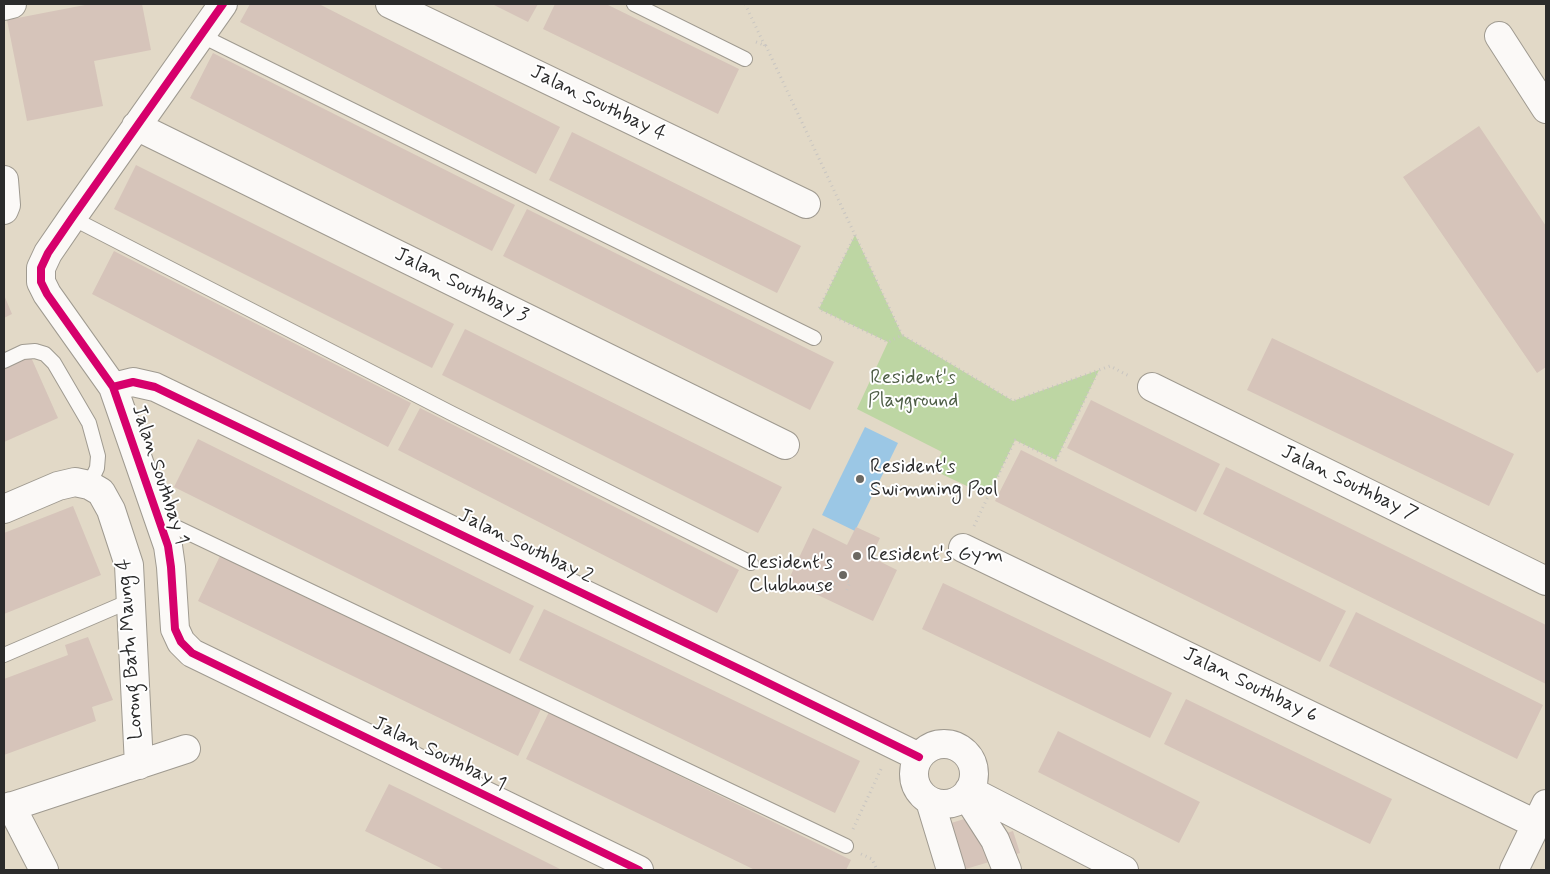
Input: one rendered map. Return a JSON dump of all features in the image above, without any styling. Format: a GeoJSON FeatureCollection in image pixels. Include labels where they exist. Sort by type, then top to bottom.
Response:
{"type":"FeatureCollection","features":[{"type":"Feature","properties":{"kind":"street"},"geometry":{"type":"LineString","coordinates":[[4,6],[12,4]]}},
{"type":"Feature","properties":{"kind":"street","name":"Jalan Southbay 1"},"geometry":{"type":"LineString","coordinates":[[223,4],[72,218],[48,253],[41,268],[41,282],[47,294],[113,387],[168,546],[172,567],[175,629],[181,642],[192,653],[639,870]]}},
{"type":"Feature","properties":{"kind":"street","name":"Jalan Southbay 4"},"geometry":{"type":"LineString","coordinates":[[390,4],[806,204]]}},
{"type":"Feature","properties":{"kind":"street"},"geometry":{"type":"LineString","coordinates":[[1499,36],[1546,109]]}},
{"type":"Feature","properties":{"kind":"street","name":"Jalan Southbay 3"},"geometry":{"type":"LineString","coordinates":[[136,126],[786,445]]}},
{"type":"Feature","properties":{"kind":"street"},"geometry":{"type":"LineString","coordinates":[[4,180],[6,205],[4,210]]}},
{"type":"Feature","properties":{"kind":"street","name":"Jalan Southbay 2"},"geometry":{"type":"LineString","coordinates":[[113,387],[133,382],[155,387],[919,757]]}},
{"type":"Feature","properties":{"kind":"street","name":"Jalan Southbay 7"},"geometry":{"type":"LineString","coordinates":[[1152,387],[1546,581]]}},
{"type":"Feature","properties":{"kind":"street"},"geometry":{"type":"LineString","coordinates":[[4,509],[58,486],[75,482],[89,485]]}},
{"type":"Feature","properties":{"kind":"street","name":"Lorong Batu Maung 4"},"geometry":{"type":"LineString","coordinates":[[89,485],[101,492],[111,510],[129,565],[139,765]]}},
{"type":"Feature","properties":{"kind":"street","name":"Jalan Southbay 6"},"geometry":{"type":"LineString","coordinates":[[963,548],[1541,814]]}},
{"type":"Feature","properties":{"kind":"street"},"geometry":{"type":"LineString","coordinates":[[949,744],[957,747],[969,758],[973,766],[973,783],[958,800],[949,804],[939,804],[930,801],[916,786],[915,766],[919,757],[932,746],[949,744]]}},
{"type":"Feature","properties":{"kind":"street"},"geometry":{"type":"LineString","coordinates":[[44,870],[7,807],[186,750]]}},
{"type":"Feature","properties":{"kind":"street"},"geometry":{"type":"LineString","coordinates":[[967,792],[995,840],[1007,870]]}},
{"type":"Feature","properties":{"kind":"street"},"geometry":{"type":"LineString","coordinates":[[967,792],[1124,870]]}},
{"type":"Feature","properties":{"kind":"street"},"geometry":{"type":"LineString","coordinates":[[930,801],[951,870]]}},
{"type":"Feature","properties":{"kind":"street"},"geometry":{"type":"LineString","coordinates":[[1514,870],[1541,814]]}},
{"type":"Feature","properties":{"kind":"lane"},"geometry":{"type":"LineString","coordinates":[[634,4],[745,59]]}},
{"type":"Feature","properties":{"kind":"lane"},"geometry":{"type":"LineString","coordinates":[[200,35],[814,338]]}},
{"type":"Feature","properties":{"kind":"lane"},"geometry":{"type":"LineString","coordinates":[[72,218],[443,409],[751,563]]}},
{"type":"Feature","properties":{"kind":"lane"},"geometry":{"type":"LineString","coordinates":[[4,360],[23,352],[35,351],[46,354],[54,363],[89,423],[98,456],[97,468],[89,485]]}},
{"type":"Feature","properties":{"kind":"lane"},"geometry":{"type":"LineString","coordinates":[[158,519],[846,846]]}},
{"type":"Feature","properties":{"kind":"lane"},"geometry":{"type":"LineString","coordinates":[[4,655],[132,600]]}},
{"type":"Feature","properties":{"kind":"path"},"geometry":{"type":"LineString","coordinates":[[745,4],[902,335],[1013,401],[1110,366],[1152,387]]}},
{"type":"Feature","properties":{"kind":"path"},"geometry":{"type":"LineString","coordinates":[[749,39],[766,46]]}},
{"type":"Feature","properties":{"kind":"path"},"geometry":{"type":"LineString","coordinates":[[855,235],[820,309],[888,342],[902,335]]}},
{"type":"Feature","properties":{"kind":"path"},"geometry":{"type":"LineString","coordinates":[[963,548],[1015,440],[1056,460],[1099,370]]}},
{"type":"Feature","properties":{"kind":"path"},"geometry":{"type":"LineString","coordinates":[[834,586],[839,577],[850,582],[846,592]]}},
{"type":"Feature","properties":{"kind":"path"},"geometry":{"type":"LineString","coordinates":[[846,846],[893,744]]}},
{"type":"Feature","properties":{"kind":"green space","name":"Resident's Playground"},"geometry":{"type":"Polygon","coordinates":[[[855,235],[902,335],[1013,401],[1099,370],[1056,460],[1015,440],[988,496],[933,470],[942,452],[857,409],[888,342],[819,309],[855,235]]]}},
{"type":"Feature","properties":{"kind":"water","name":"Resident's Swimming Pool"},"geometry":{"type":"Polygon","coordinates":[[[865,427],[898,443],[855,531],[822,515],[865,427]]]}},
{"type":"Feature","properties":{"kind":"building"},"geometry":{"type":"Polygon","coordinates":[[[90,4],[142,4],[151,50],[94,61],[103,106],[27,121],[7,20],[90,4]]]}},
{"type":"Feature","properties":{"kind":"building"},"geometry":{"type":"Polygon","coordinates":[[[250,4],[319,4],[560,127],[536,174],[240,22],[250,4]]]}},
{"type":"Feature","properties":{"kind":"building"},"geometry":{"type":"Polygon","coordinates":[[[492,4],[538,4],[528,22],[492,4]]]}},
{"type":"Feature","properties":{"kind":"building"},"geometry":{"type":"Polygon","coordinates":[[[555,4],[606,4],[739,69],[718,114],[543,29],[555,4]]]}},
{"type":"Feature","properties":{"kind":"building"},"geometry":{"type":"Polygon","coordinates":[[[213,53],[515,205],[492,251],[190,98],[213,53]]]}},
{"type":"Feature","properties":{"kind":"building"},"geometry":{"type":"Polygon","coordinates":[[[1479,126],[1546,226],[1546,367],[1537,373],[1403,177],[1479,126]]]}},
{"type":"Feature","properties":{"kind":"building"},"geometry":{"type":"Polygon","coordinates":[[[572,132],[801,246],[777,293],[549,180],[572,132]]]}},
{"type":"Feature","properties":{"kind":"building"},"geometry":{"type":"Polygon","coordinates":[[[136,165],[454,324],[432,368],[114,209],[136,165]]]}},
{"type":"Feature","properties":{"kind":"building"},"geometry":{"type":"Polygon","coordinates":[[[527,209],[834,362],[810,410],[503,256],[527,209]]]}},
{"type":"Feature","properties":{"kind":"building"},"geometry":{"type":"Polygon","coordinates":[[[114,251],[411,403],[388,447],[92,294],[114,251]]]}},
{"type":"Feature","properties":{"kind":"building"},"geometry":{"type":"Polygon","coordinates":[[[4,295],[12,314],[4,318],[4,295]]]}},
{"type":"Feature","properties":{"kind":"building"},"geometry":{"type":"Polygon","coordinates":[[[465,329],[782,487],[758,533],[442,375],[465,329]]]}},
{"type":"Feature","properties":{"kind":"building"},"geometry":{"type":"Polygon","coordinates":[[[1272,338],[1514,454],[1489,506],[1247,390],[1272,338]]]}},
{"type":"Feature","properties":{"kind":"building"},"geometry":{"type":"Polygon","coordinates":[[[30,355],[58,418],[4,442],[4,367],[30,355]]]}},
{"type":"Feature","properties":{"kind":"building"},"geometry":{"type":"Polygon","coordinates":[[[1091,400],[1220,464],[1196,512],[1067,448],[1091,400]]]}},
{"type":"Feature","properties":{"kind":"building"},"geometry":{"type":"Polygon","coordinates":[[[420,408],[739,570],[717,613],[398,450],[420,408]]]}},
{"type":"Feature","properties":{"kind":"building"},"geometry":{"type":"Polygon","coordinates":[[[198,439],[534,606],[510,654],[174,487],[198,439]]]}},
{"type":"Feature","properties":{"kind":"building"},"geometry":{"type":"Polygon","coordinates":[[[1021,450],[1346,611],[1320,662],[995,501],[1021,450]]]}},
{"type":"Feature","properties":{"kind":"building"},"geometry":{"type":"Polygon","coordinates":[[[1226,467],[1546,625],[1546,684],[1203,514],[1226,467]]]}},
{"type":"Feature","properties":{"kind":"building"},"geometry":{"type":"Polygon","coordinates":[[[73,506],[101,575],[4,614],[4,533],[73,506]]]}},
{"type":"Feature","properties":{"kind":"building","name":"Resident's Clubhouse"},"geometry":{"type":"Polygon","coordinates":[[[856,527],[880,538],[871,557],[897,570],[873,621],[788,581],[813,528],[847,545],[856,527]]]}},
{"type":"Feature","properties":{"kind":"building"},"geometry":{"type":"Polygon","coordinates":[[[221,554],[541,709],[518,756],[198,601],[221,554]]]}},
{"type":"Feature","properties":{"kind":"building"},"geometry":{"type":"Polygon","coordinates":[[[943,583],[1172,693],[1150,738],[922,629],[943,583]]]}},
{"type":"Feature","properties":{"kind":"building"},"geometry":{"type":"Polygon","coordinates":[[[544,609],[860,761],[835,813],[519,660],[544,609]]]}},
{"type":"Feature","properties":{"kind":"building"},"geometry":{"type":"Polygon","coordinates":[[[1356,612],[1543,705],[1517,759],[1329,666],[1356,612]]]}},
{"type":"Feature","properties":{"kind":"building"},"geometry":{"type":"Polygon","coordinates":[[[88,637],[113,700],[92,707],[96,721],[4,755],[4,679],[68,655],[65,645],[88,637]]]}},
{"type":"Feature","properties":{"kind":"building"},"geometry":{"type":"Polygon","coordinates":[[[1186,699],[1392,799],[1370,844],[1164,744],[1186,699]]]}},
{"type":"Feature","properties":{"kind":"building"},"geometry":{"type":"Polygon","coordinates":[[[549,712],[851,860],[846,870],[755,870],[526,759],[549,712]]]}},
{"type":"Feature","properties":{"kind":"building"},"geometry":{"type":"Polygon","coordinates":[[[1058,731],[1200,802],[1179,843],[1038,772],[1058,731]]]}},
{"type":"Feature","properties":{"kind":"building"},"geometry":{"type":"Polygon","coordinates":[[[389,784],[562,870],[445,870],[365,831],[389,784]]]}},
{"type":"Feature","properties":{"kind":"building"},"geometry":{"type":"Polygon","coordinates":[[[974,816],[982,841],[1013,831],[1020,853],[962,870],[948,824],[974,816]]]}},
{"type":"Feature","properties":{"kind":"cycle path"},"geometry":{"type":"LineString","coordinates":[[223,4],[72,218],[48,253],[41,268],[41,282],[47,294],[113,387],[168,546],[175,629],[181,642],[192,653],[639,870]]}},
{"type":"Feature","properties":{"kind":"cycle path"},"geometry":{"type":"LineString","coordinates":[[113,387],[133,382],[155,387],[919,757]]}},
{"type":"Feature","properties":{"kind":"place","name":"Resident's Swimming Pool"},"geometry":{"type":"Point","coordinates":[860,479]}},
{"type":"Feature","properties":{"kind":"place","name":"Resident's Gym"},"geometry":{"type":"Point","coordinates":[857,556]}},
{"type":"Feature","properties":{"kind":"place","name":"Resident's Clubhouse"},"geometry":{"type":"Point","coordinates":[843,575]}}]}
